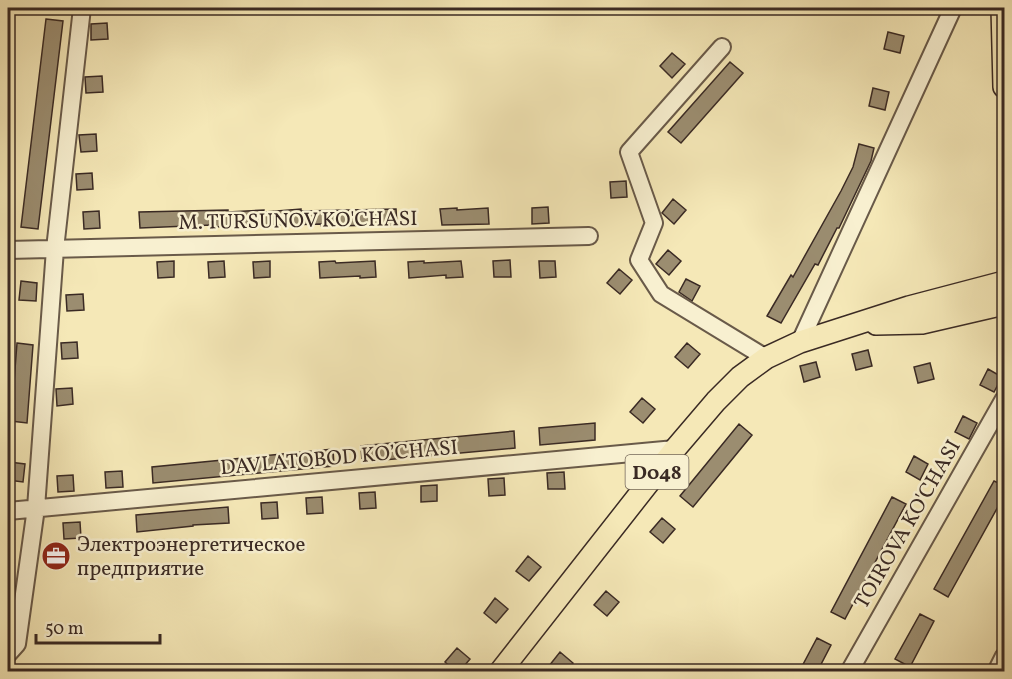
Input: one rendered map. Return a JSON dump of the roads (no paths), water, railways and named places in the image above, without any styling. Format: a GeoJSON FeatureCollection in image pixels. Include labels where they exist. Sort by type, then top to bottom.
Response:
{"type":"FeatureCollection","features":[{"type":"Feature","properties":{"kind":"main road"},"geometry":{"type":"LineString","coordinates":[[1002,8],[1005,87]]}},
{"type":"Feature","properties":{"kind":"main road","name":"D048"},"geometry":{"type":"LineString","coordinates":[[500,672],[675,449],[727,389],[766,358],[800,342],[855,324],[909,307],[1005,282]]}},
{"type":"Feature","properties":{"kind":"main road","name":"D048"},"geometry":{"type":"LineString","coordinates":[[855,324],[922,322],[1005,304]]}},
{"type":"Feature","properties":{"kind":"street"},"geometry":{"type":"LineString","coordinates":[[8,654],[16,644],[36,508],[55,249],[82,8]]}},
{"type":"Feature","properties":{"kind":"street"},"geometry":{"type":"LineString","coordinates":[[800,342],[953,8]]}},
{"type":"Feature","properties":{"kind":"street"},"geometry":{"type":"LineString","coordinates":[[723,47],[629,152],[654,223],[639,260],[661,294],[766,358]]}},
{"type":"Feature","properties":{"kind":"street","name":"M. TURSUNOV KO'CHASI"},"geometry":{"type":"LineString","coordinates":[[8,250],[589,236]]}},
{"type":"Feature","properties":{"kind":"street","name":"TOIROVA KO'CHASI"},"geometry":{"type":"LineString","coordinates":[[849,672],[1005,399]]}},
{"type":"Feature","properties":{"kind":"street","name":"DAVLATOBOD KO’CHASI"},"geometry":{"type":"LineString","coordinates":[[8,511],[675,449]]}},
{"type":"Feature","properties":{"kind":"street"},"geometry":{"type":"LineString","coordinates":[[996,672],[1005,656]]}},
{"type":"Feature","properties":{"kind":"place","name":"Электроэнергетическое предприятие"},"geometry":{"type":"Point","coordinates":[56,556]}}]}
